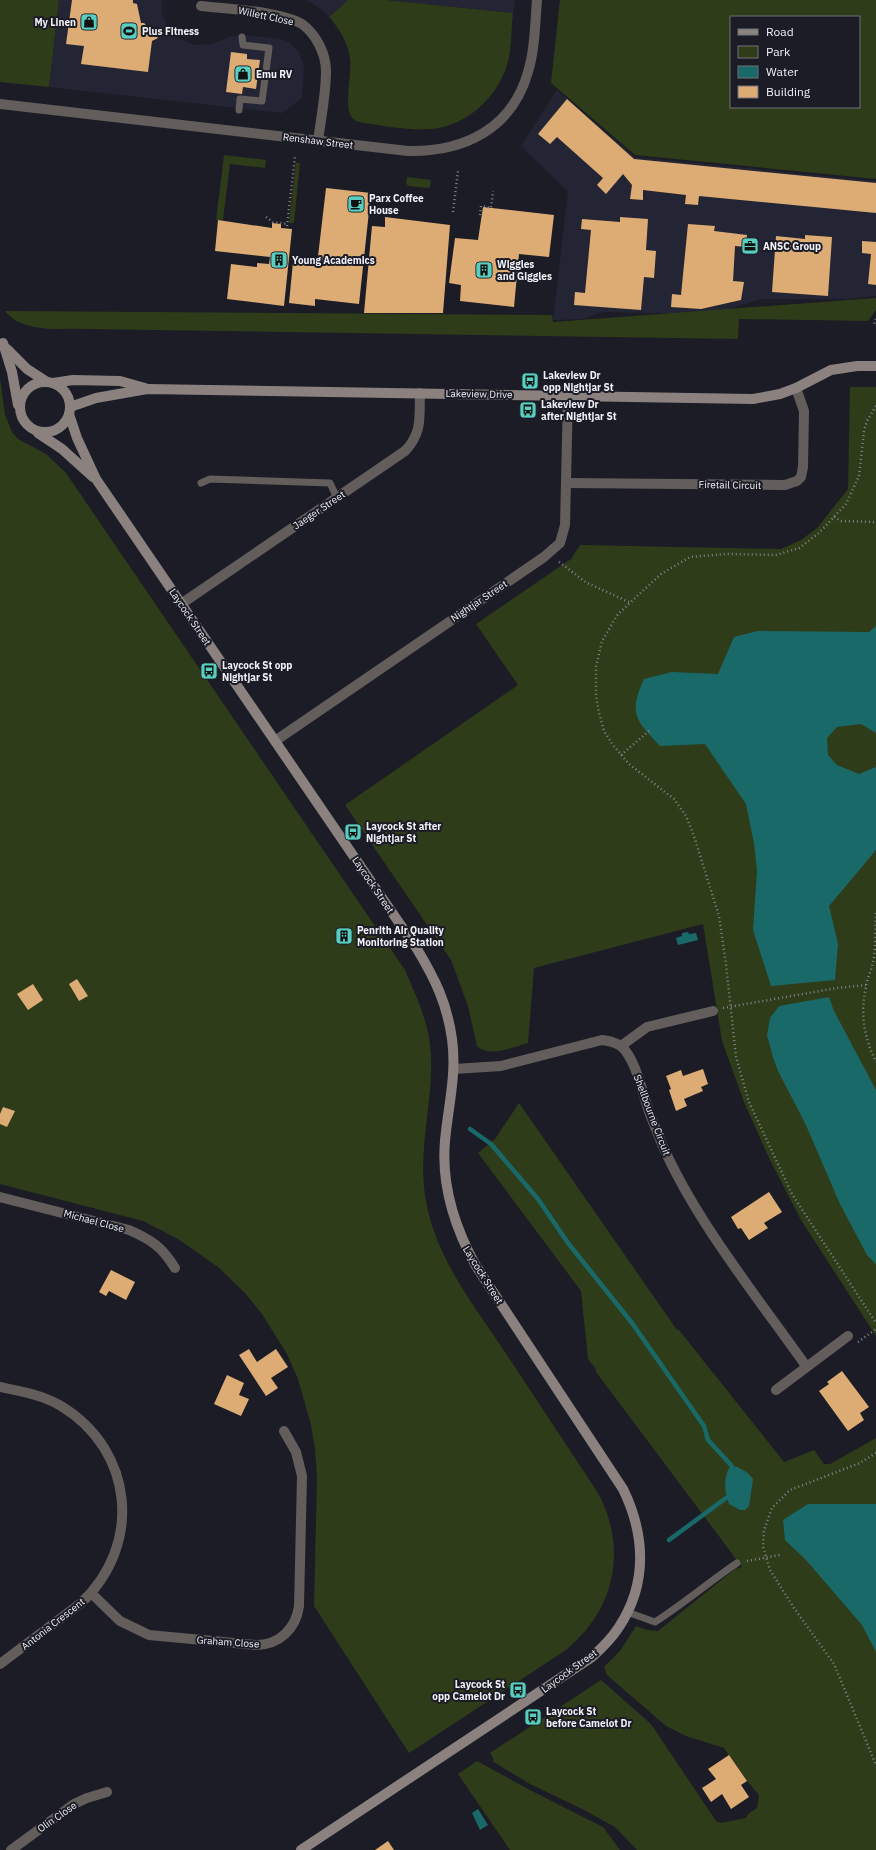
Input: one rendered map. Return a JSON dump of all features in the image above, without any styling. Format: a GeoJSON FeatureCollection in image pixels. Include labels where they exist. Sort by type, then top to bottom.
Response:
{"type":"FeatureCollection","features":[{"type":"Feature","properties":{"kind":"street","name":"Renshaw Street"},"geometry":{"type":"LineString","coordinates":[[0,104],[318,141],[430,152],[458,146],[470,141],[484,133],[507,112],[523,87],[532,51],[537,0]]}},
{"type":"Feature","properties":{"kind":"street","name":"Willett Close"},"geometry":{"type":"LineString","coordinates":[[201,6],[256,12],[286,18],[302,25],[314,36],[323,52],[326,70],[318,141]]}},
{"type":"Feature","properties":{"kind":"street"},"geometry":{"type":"LineString","coordinates":[[1,342],[13,357],[50,382],[61,387],[67,394],[70,411],[62,426],[55,430],[46,432],[33,430],[23,421],[12,372],[1,342]]}},
{"type":"Feature","properties":{"kind":"street","name":"Lakeview Drive"},"geometry":{"type":"LineString","coordinates":[[70,411],[96,398],[147,389],[753,399],[780,394],[796,388],[831,370],[857,366],[876,366]]}},
{"type":"Feature","properties":{"kind":"street","name":"Lakeview Drive"},"geometry":{"type":"LineString","coordinates":[[50,382],[73,380],[120,381],[147,389]]}},
{"type":"Feature","properties":{"kind":"street"},"geometry":{"type":"LineString","coordinates":[[19,408],[21,397],[28,387],[39,382],[50,382]]}},
{"type":"Feature","properties":{"kind":"street","name":"Firetail Circuit"},"geometry":{"type":"LineString","coordinates":[[566,483],[785,485],[791,483],[801,477],[803,467],[804,410],[796,388]]}},
{"type":"Feature","properties":{"kind":"street","name":"Jaeger Street"},"geometry":{"type":"LineString","coordinates":[[181,604],[405,450],[414,442],[420,423],[420,393]]}},
{"type":"Feature","properties":{"kind":"street","name":"Nightjar Street"},"geometry":{"type":"LineString","coordinates":[[275,741],[553,550],[560,543],[565,526],[568,395]]}},
{"type":"Feature","properties":{"kind":"street","name":"Laycock Street"},"geometry":{"type":"LineString","coordinates":[[70,411],[77,438],[96,480],[417,949],[436,982],[446,1011],[452,1040],[454,1069],[445,1142],[445,1168],[448,1193],[454,1218],[463,1243],[476,1266],[623,1489],[631,1506],[640,1541],[640,1563],[634,1595],[619,1627],[607,1643],[589,1659],[301,1850]]}},
{"type":"Feature","properties":{"kind":"street","name":"Laycock Street"},"geometry":{"type":"LineString","coordinates":[[33,430],[56,445],[96,480]]}},
{"type":"Feature","properties":{"kind":"street"},"geometry":{"type":"LineString","coordinates":[[454,1069],[501,1066],[602,1040],[614,1042],[622,1046],[647,1027],[713,1010]]}},
{"type":"Feature","properties":{"kind":"street","name":"Shellbourne Circuit"},"geometry":{"type":"LineString","coordinates":[[622,1046],[629,1057],[651,1118],[670,1162],[691,1199],[725,1252],[806,1366]]}},
{"type":"Feature","properties":{"kind":"street","name":"Michael Close"},"geometry":{"type":"LineString","coordinates":[[0,1197],[129,1230],[149,1239],[162,1248],[175,1268]]}},
{"type":"Feature","properties":{"kind":"street"},"geometry":{"type":"LineString","coordinates":[[776,1390],[806,1366],[848,1336]]}},
{"type":"Feature","properties":{"kind":"street","name":"Antonia Crescent"},"geometry":{"type":"LineString","coordinates":[[0,1387],[52,1400],[81,1420],[96,1435],[112,1462],[122,1497],[122,1529],[112,1560],[91,1593],[81,1603],[0,1664]]}},
{"type":"Feature","properties":{"kind":"street","name":"Graham Close"},"geometry":{"type":"LineString","coordinates":[[91,1593],[120,1621],[149,1634],[256,1646],[269,1644],[286,1634],[297,1619],[299,1606],[302,1476],[296,1452],[284,1431]]}},
{"type":"Feature","properties":{"kind":"street","name":"Olin Close"},"geometry":{"type":"LineString","coordinates":[[11,1850],[74,1804],[107,1792]]}},
{"type":"Feature","properties":{"kind":"lane"},"geometry":{"type":"LineString","coordinates":[[239,110],[240,99],[262,102],[268,48],[243,45],[242,37]]}},
{"type":"Feature","properties":{"kind":"lane"},"geometry":{"type":"LineString","coordinates":[[201,483],[210,479],[330,483],[337,498]]}},
{"type":"Feature","properties":{"kind":"lane"},"geometry":{"type":"LineString","coordinates":[[627,1612],[655,1622],[683,1604],[711,1580],[737,1563]]}},
{"type":"Feature","properties":{"kind":"path"},"geometry":{"type":"LineString","coordinates":[[266,217],[273,222],[288,225],[295,157]]}},
{"type":"Feature","properties":{"kind":"path"},"geometry":{"type":"LineString","coordinates":[[453,212],[458,171]]}},
{"type":"Feature","properties":{"kind":"path"},"geometry":{"type":"LineString","coordinates":[[480,214],[481,206],[491,208],[493,191]]}},
{"type":"Feature","properties":{"kind":"path"},"geometry":{"type":"LineString","coordinates":[[876,319],[874,324],[876,326]]}},
{"type":"Feature","properties":{"kind":"path"},"geometry":{"type":"LineString","coordinates":[[876,406],[867,421],[864,431],[859,476],[846,504],[819,533],[799,548],[776,555],[726,554],[690,557],[661,574],[624,607],[608,628],[602,641],[596,667],[596,695],[604,731],[629,764],[674,799],[686,816],[694,836],[719,916],[736,1057],[749,1102],[792,1194],[876,1323]]}},
{"type":"Feature","properties":{"kind":"path"},"geometry":{"type":"LineString","coordinates":[[834,517],[841,521],[876,522]]}},
{"type":"Feature","properties":{"kind":"path"},"geometry":{"type":"LineString","coordinates":[[559,562],[587,583],[629,602]]}},
{"type":"Feature","properties":{"kind":"path"},"geometry":{"type":"LineString","coordinates":[[621,755],[649,731]]}},
{"type":"Feature","properties":{"kind":"path"},"geometry":{"type":"LineString","coordinates":[[876,913],[873,963],[866,985],[863,1013],[863,1025],[868,1046],[876,1062]]}},
{"type":"Feature","properties":{"kind":"path"},"geometry":{"type":"LineString","coordinates":[[730,1005],[837,988],[866,985]]}},
{"type":"Feature","properties":{"kind":"path"},"geometry":{"type":"LineString","coordinates":[[876,1453],[860,1463],[836,1473],[815,1479],[790,1490],[772,1508],[764,1530],[763,1546],[770,1570],[794,1608],[834,1664],[876,1765]]}},
{"type":"Feature","properties":{"kind":"path"},"geometry":{"type":"LineString","coordinates":[[737,1563],[780,1555]]}},
{"type":"Feature","properties":{"kind":"path"},"geometry":{"type":"LineString","coordinates":[[515,1686],[518,1690]]}},
{"type":"Feature","properties":{"kind":"shaded area"},"geometry":{"type":"Polygon","coordinates":[[[59,0],[162,0],[162,13],[168,29],[180,39],[195,45],[212,44],[229,37],[245,35],[280,39],[289,42],[299,52],[304,67],[302,98],[282,113],[49,87],[59,0]]]}},
{"type":"Feature","properties":{"kind":"shaded area"},"geometry":{"type":"Polygon","coordinates":[[[306,0],[348,0],[329,17],[321,9],[306,0]]]}},
{"type":"Feature","properties":{"kind":"shaded area"},"geometry":{"type":"Polygon","coordinates":[[[386,0],[515,0],[513,13],[386,0]]]}},
{"type":"Feature","properties":{"kind":"shaded area"},"geometry":{"type":"Polygon","coordinates":[[[557,90],[635,157],[876,181],[876,296],[848,299],[762,299],[725,310],[694,314],[602,312],[584,319],[553,320],[568,192],[521,146],[557,90]]]}},
{"type":"Feature","properties":{"kind":"green space"},"geometry":{"type":"Polygon","coordinates":[[[0,0],[59,0],[49,87],[0,82],[0,0]]]}},
{"type":"Feature","properties":{"kind":"green space"},"geometry":{"type":"Polygon","coordinates":[[[348,0],[386,0],[513,13],[508,62],[497,87],[480,107],[458,122],[445,126],[432,129],[407,129],[357,121],[351,116],[348,105],[350,64],[349,52],[342,36],[329,17],[348,0]]]}},
{"type":"Feature","properties":{"kind":"green space"},"geometry":{"type":"Polygon","coordinates":[[[560,0],[876,0],[876,179],[635,155],[551,83],[560,0]]]}},
{"type":"Feature","properties":{"kind":"green space"},"geometry":{"type":"Polygon","coordinates":[[[224,155],[266,160],[265,168],[230,164],[223,220],[216,220],[224,155]]]}},
{"type":"Feature","properties":{"kind":"green space"},"geometry":{"type":"Polygon","coordinates":[[[296,163],[300,163],[294,223],[289,223],[296,163]]]}},
{"type":"Feature","properties":{"kind":"green space"},"geometry":{"type":"Polygon","coordinates":[[[407,177],[431,180],[430,187],[409,186],[406,184],[407,177]]]}},
{"type":"Feature","properties":{"kind":"green space"},"geometry":{"type":"Polygon","coordinates":[[[876,298],[876,310],[868,321],[739,319],[738,339],[54,329],[32,327],[13,318],[5,311],[552,315],[553,322],[876,298]]]}},
{"type":"Feature","properties":{"kind":"green space"},"geometry":{"type":"Polygon","coordinates":[[[0,378],[5,415],[12,432],[18,439],[46,454],[66,473],[405,970],[417,997],[426,1025],[430,1044],[430,1083],[423,1161],[426,1201],[438,1242],[457,1280],[598,1493],[607,1514],[613,1536],[614,1557],[612,1578],[606,1598],[596,1616],[583,1634],[566,1650],[409,1753],[314,1606],[317,1478],[315,1449],[311,1425],[298,1379],[287,1354],[262,1314],[245,1293],[218,1267],[178,1239],[143,1221],[0,1184],[0,378]]]}},
{"type":"Feature","properties":{"kind":"green space"},"geometry":{"type":"Polygon","coordinates":[[[850,387],[876,387],[876,1336],[801,1220],[769,1158],[744,1102],[722,1041],[703,924],[534,968],[528,1043],[509,1049],[488,1051],[477,1046],[468,1006],[451,960],[345,805],[518,685],[476,624],[571,559],[580,545],[781,549],[801,540],[817,528],[848,489],[850,387]]]}},
{"type":"Feature","properties":{"kind":"green space"},"geometry":{"type":"Polygon","coordinates":[[[519,1103],[677,1330],[679,1330],[784,1462],[814,1450],[824,1464],[830,1464],[876,1438],[876,1850],[637,1850],[615,1827],[530,1784],[492,1761],[494,1760],[490,1753],[601,1680],[651,1724],[716,1821],[720,1823],[746,1818],[748,1814],[757,1808],[759,1795],[747,1781],[724,1748],[686,1736],[666,1726],[607,1675],[604,1667],[620,1651],[636,1626],[647,1630],[658,1631],[735,1569],[742,1567],[596,1372],[596,1369],[588,1359],[581,1291],[478,1153],[495,1139],[519,1103]]]}},
{"type":"Feature","properties":{"kind":"green space"},"geometry":{"type":"Polygon","coordinates":[[[477,1761],[603,1827],[620,1850],[510,1850],[458,1774],[477,1761]]]}},
{"type":"Feature","properties":{"kind":"water"},"geometry":{"type":"Polygon","coordinates":[[[876,626],[876,733],[861,724],[837,727],[827,738],[828,755],[837,765],[859,774],[876,767],[876,850],[829,906],[838,944],[835,980],[771,986],[753,930],[757,871],[754,843],[746,804],[705,744],[660,746],[640,723],[637,716],[636,701],[644,679],[672,672],[718,674],[734,637],[757,631],[869,632],[876,626]]]}},
{"type":"Feature","properties":{"kind":"water"},"geometry":{"type":"Polygon","coordinates":[[[688,932],[689,934],[696,933],[698,940],[678,945],[676,938],[682,936],[682,933],[688,932]]]}},
{"type":"Feature","properties":{"kind":"water"},"geometry":{"type":"Polygon","coordinates":[[[829,997],[834,1011],[876,1090],[876,1264],[867,1255],[840,1204],[805,1123],[778,1071],[767,1035],[770,1018],[779,1006],[829,997]]]}},
{"type":"Feature","properties":{"kind":"water"},"geometry":{"type":"Polygon","coordinates":[[[731,1465],[743,1470],[753,1479],[749,1506],[745,1510],[740,1510],[729,1504],[727,1499],[725,1484],[728,1470],[731,1465]]]}},
{"type":"Feature","properties":{"kind":"water"},"geometry":{"type":"Polygon","coordinates":[[[808,1504],[876,1504],[876,1652],[862,1625],[806,1560],[785,1540],[783,1520],[808,1504]]]}},
{"type":"Feature","properties":{"kind":"water"},"geometry":{"type":"Polygon","coordinates":[[[478,1809],[488,1825],[480,1830],[472,1813],[478,1809]]]}},
{"type":"Feature","properties":{"kind":"building"},"geometry":{"type":"Polygon","coordinates":[[[72,0],[133,0],[133,3],[137,4],[141,23],[144,23],[158,38],[152,41],[148,72],[81,64],[84,46],[66,44],[72,0]]]}},
{"type":"Feature","properties":{"kind":"building","name":"Emu RV"},"geometry":{"type":"Polygon","coordinates":[[[231,52],[247,54],[247,59],[260,60],[256,89],[243,87],[242,94],[226,92],[231,52]]]}},
{"type":"Feature","properties":{"kind":"building"},"geometry":{"type":"Polygon","coordinates":[[[567,99],[634,159],[876,183],[876,213],[699,196],[698,205],[685,204],[686,195],[643,190],[643,200],[630,199],[632,185],[623,174],[606,194],[597,185],[603,178],[557,137],[550,144],[538,134],[567,99]]]}},
{"type":"Feature","properties":{"kind":"building"},"geometry":{"type":"Polygon","coordinates":[[[326,188],[371,193],[359,304],[315,299],[315,306],[289,303],[293,262],[317,265],[326,188]]]}},
{"type":"Feature","properties":{"kind":"building","name":"Wiggles and Giggles"},"geometry":{"type":"Polygon","coordinates":[[[483,207],[554,215],[549,257],[519,254],[514,307],[460,301],[461,285],[449,283],[455,238],[478,240],[483,207]]]}},
{"type":"Feature","properties":{"kind":"building"},"geometry":{"type":"Polygon","coordinates":[[[385,217],[450,225],[443,313],[364,313],[372,226],[385,227],[385,217]]]}},
{"type":"Feature","properties":{"kind":"building"},"geometry":{"type":"Polygon","coordinates":[[[620,217],[648,219],[646,250],[656,251],[654,278],[644,277],[641,310],[574,305],[575,292],[585,293],[591,230],[581,229],[582,219],[620,222],[620,217]]]}},
{"type":"Feature","properties":{"kind":"building","name":"Young Academics"},"geometry":{"type":"Polygon","coordinates":[[[218,220],[272,228],[272,223],[281,224],[281,228],[292,229],[284,306],[227,299],[231,264],[257,267],[257,263],[269,264],[270,257],[215,251],[218,220]]]}},
{"type":"Feature","properties":{"kind":"building"},"geometry":{"type":"Polygon","coordinates":[[[688,224],[715,226],[714,231],[747,235],[746,247],[735,246],[733,281],[744,282],[741,300],[701,309],[671,307],[672,294],[681,295],[688,224]]]}},
{"type":"Feature","properties":{"kind":"building"},"geometry":{"type":"Polygon","coordinates":[[[805,235],[832,237],[828,296],[772,292],[776,236],[805,239],[805,235]]]}},
{"type":"Feature","properties":{"kind":"building"},"geometry":{"type":"Polygon","coordinates":[[[862,241],[876,242],[876,285],[868,284],[871,254],[862,253],[862,241]]]}},
{"type":"Feature","properties":{"kind":"building","name":"Penrith Air Quality Monitoring Station"},"geometry":{"type":"Polygon","coordinates":[[[345,930],[350,939],[342,942],[338,933],[345,930]]]}},
{"type":"Feature","properties":{"kind":"building"},"geometry":{"type":"Polygon","coordinates":[[[77,979],[88,996],[79,1001],[69,984],[77,979]]]}},
{"type":"Feature","properties":{"kind":"building"},"geometry":{"type":"Polygon","coordinates":[[[33,984],[43,1000],[28,1010],[17,994],[33,984]]]}},
{"type":"Feature","properties":{"kind":"building"},"geometry":{"type":"Polygon","coordinates":[[[703,1069],[708,1084],[701,1087],[703,1091],[684,1099],[687,1106],[676,1111],[669,1090],[671,1089],[666,1076],[681,1070],[683,1076],[703,1069]]]}},
{"type":"Feature","properties":{"kind":"building"},"geometry":{"type":"Polygon","coordinates":[[[3,1107],[15,1111],[7,1127],[0,1124],[0,1114],[3,1107]]]}},
{"type":"Feature","properties":{"kind":"building"},"geometry":{"type":"Polygon","coordinates":[[[769,1192],[782,1212],[764,1223],[768,1228],[749,1240],[741,1228],[738,1229],[731,1217],[769,1192]]]}},
{"type":"Feature","properties":{"kind":"building"},"geometry":{"type":"Polygon","coordinates":[[[111,1270],[135,1282],[126,1300],[109,1291],[106,1296],[99,1292],[111,1270]]]}},
{"type":"Feature","properties":{"kind":"building"},"geometry":{"type":"Polygon","coordinates":[[[249,1349],[257,1362],[276,1349],[288,1367],[271,1378],[278,1388],[266,1396],[239,1355],[249,1349]]]}},
{"type":"Feature","properties":{"kind":"building"},"geometry":{"type":"Polygon","coordinates":[[[842,1371],[869,1407],[860,1413],[864,1420],[848,1431],[819,1391],[829,1384],[827,1382],[842,1371]]]}},
{"type":"Feature","properties":{"kind":"building"},"geometry":{"type":"Polygon","coordinates":[[[227,1375],[244,1383],[239,1395],[249,1399],[241,1416],[214,1404],[227,1375]]]}},
{"type":"Feature","properties":{"kind":"building"},"geometry":{"type":"Polygon","coordinates":[[[729,1755],[747,1781],[741,1785],[749,1797],[731,1809],[722,1794],[711,1802],[702,1788],[716,1779],[708,1769],[729,1755]]]}},
{"type":"Feature","properties":{"kind":"building"},"geometry":{"type":"Polygon","coordinates":[[[388,1841],[394,1850],[375,1850],[388,1841]]]}},
{"type":"Feature","properties":{"kind":"waterway"},"geometry":{"type":"LineString","coordinates":[[470,1129],[491,1144],[538,1199],[568,1243],[632,1323],[704,1426],[708,1440],[731,1465]]}},
{"type":"Feature","properties":{"kind":"waterway"},"geometry":{"type":"LineString","coordinates":[[669,1540],[726,1498]]}},
{"type":"Feature","properties":{"kind":"place","name":"My Linen"},"geometry":{"type":"Point","coordinates":[89,22]}},
{"type":"Feature","properties":{"kind":"place","name":"Plus Fitness"},"geometry":{"type":"Point","coordinates":[129,31]}},
{"type":"Feature","properties":{"kind":"place","name":"Emu RV"},"geometry":{"type":"Point","coordinates":[243,74]}},
{"type":"Feature","properties":{"kind":"place","name":"Parx Coffee House"},"geometry":{"type":"Point","coordinates":[356,204]}},
{"type":"Feature","properties":{"kind":"place","name":"ANSC Group"},"geometry":{"type":"Point","coordinates":[750,246]}},
{"type":"Feature","properties":{"kind":"place","name":"Young Academics"},"geometry":{"type":"Point","coordinates":[279,260]}},
{"type":"Feature","properties":{"kind":"place","name":"Wiggles and Giggles"},"geometry":{"type":"Point","coordinates":[484,270]}},
{"type":"Feature","properties":{"kind":"place","name":"Lakeview Dr opp Nightjar St"},"geometry":{"type":"Point","coordinates":[530,381]}},
{"type":"Feature","properties":{"kind":"place","name":"Lakeview Dr after Nightjar St"},"geometry":{"type":"Point","coordinates":[528,410]}},
{"type":"Feature","properties":{"kind":"place","name":"Laycock St opp Nightjar St"},"geometry":{"type":"Point","coordinates":[209,671]}},
{"type":"Feature","properties":{"kind":"place","name":"Laycock St after Nightjar St"},"geometry":{"type":"Point","coordinates":[353,832]}},
{"type":"Feature","properties":{"kind":"place","name":"Penrith Air Quality Monitoring Station"},"geometry":{"type":"Point","coordinates":[344,936]}},
{"type":"Feature","properties":{"kind":"place","name":"Laycock St opp Camelot Dr"},"geometry":{"type":"Point","coordinates":[518,1690]}},
{"type":"Feature","properties":{"kind":"place","name":"Laycock St before Camelot Dr"},"geometry":{"type":"Point","coordinates":[533,1717]}}]}
